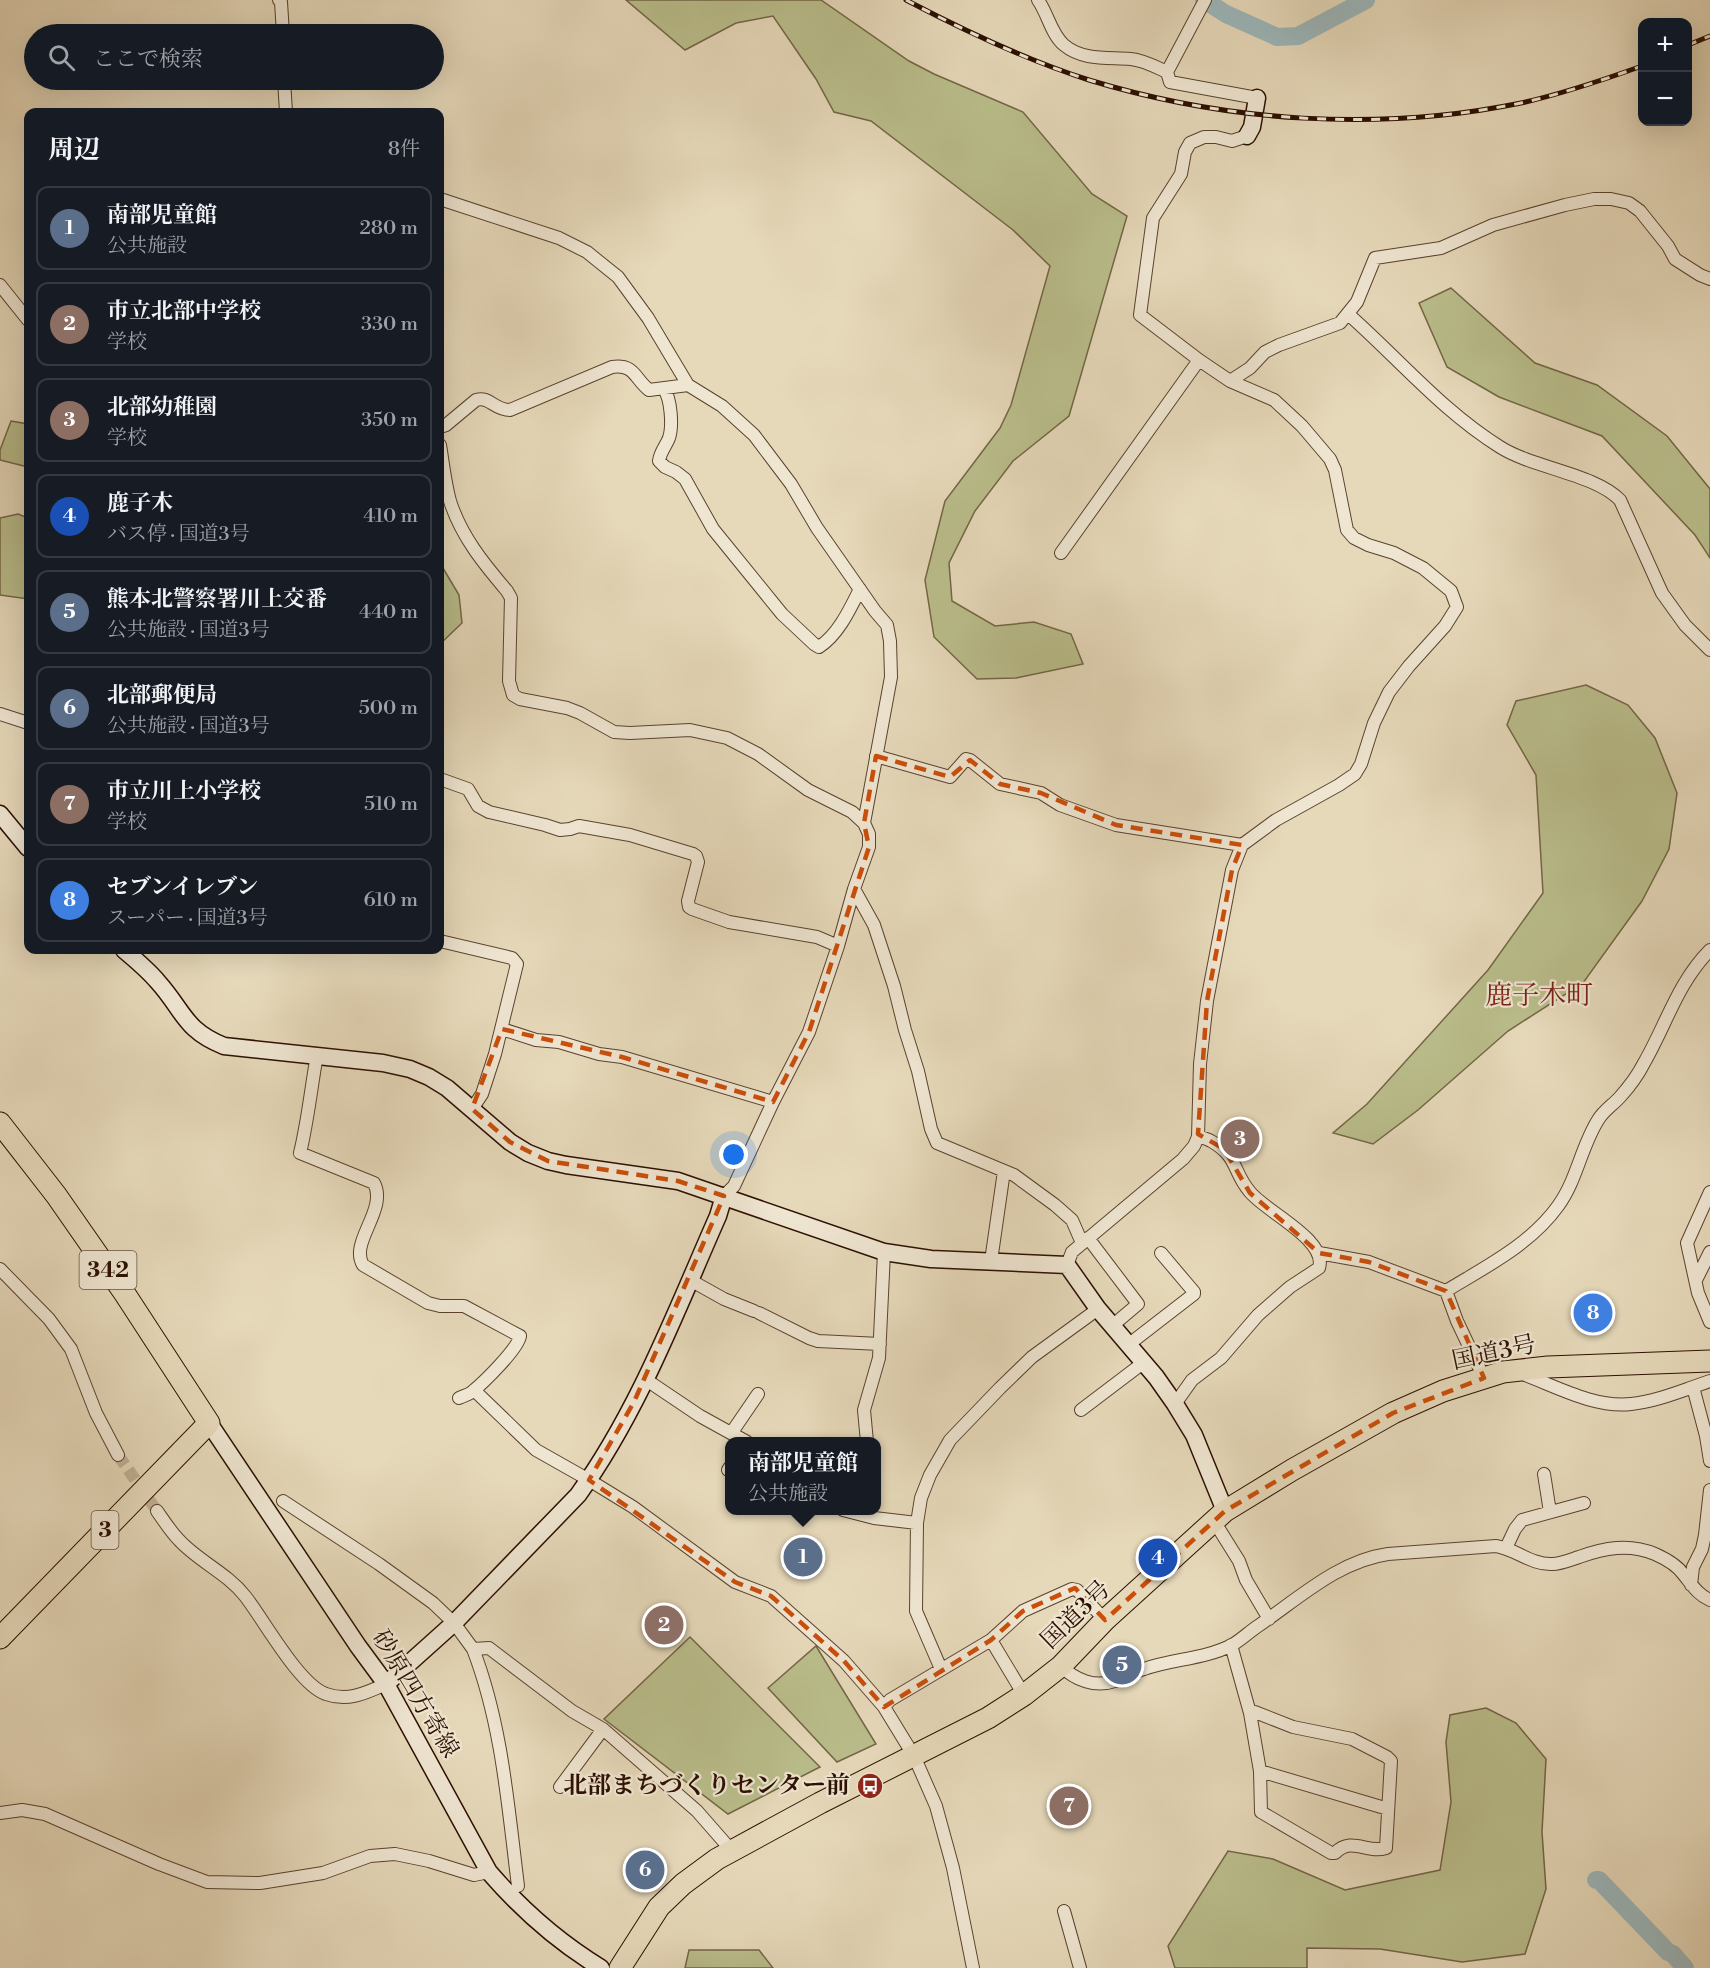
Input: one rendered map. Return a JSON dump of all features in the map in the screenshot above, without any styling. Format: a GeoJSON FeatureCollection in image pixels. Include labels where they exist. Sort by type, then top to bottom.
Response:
{"type":"FeatureCollection","features":[{"type":"Feature","properties":{"kind":"highway","name":"342"},"geometry":{"type":"LineString","coordinates":[[0,1123],[56,1195],[125,1294],[209,1423]]}},
{"type":"Feature","properties":{"kind":"highway","name":"国道3号"},"geometry":{"type":"LineString","coordinates":[[620,1968],[659,1907],[683,1884],[732,1851],[820,1803],[988,1718],[1024,1695],[1061,1666],[1105,1620],[1220,1516],[1292,1470],[1393,1413],[1443,1391],[1523,1369],[1710,1361]]}},
{"type":"Feature","properties":{"kind":"highway","name":"3"},"geometry":{"type":"LineString","coordinates":[[0,1638],[209,1423]]}},
{"type":"Feature","properties":{"kind":"street"},"geometry":{"type":"LineString","coordinates":[[279,0],[282,2],[283,24]]}},
{"type":"Feature","properties":{"kind":"street"},"geometry":{"type":"LineString","coordinates":[[1038,0],[1046,11],[1055,34],[1064,44],[1078,53],[1111,59],[1133,59],[1167,72]]}},
{"type":"Feature","properties":{"kind":"street"},"geometry":{"type":"LineString","coordinates":[[1067,1265],[1072,1252],[1184,1158],[1198,1137],[1200,1064],[1207,1001],[1232,870],[1242,845],[1276,820],[1339,785],[1354,774],[1361,764],[1374,723],[1389,692],[1445,626],[1457,607],[1451,591],[1423,568],[1354,538],[1347,530],[1335,470],[1330,459],[1302,426],[1274,400],[1230,381],[1198,360],[1140,315],[1153,218],[1181,174],[1185,153],[1190,143],[1204,137],[1232,141],[1247,136],[1252,127],[1257,98],[1170,82],[1167,72],[1204,3]]}},
{"type":"Feature","properties":{"kind":"street"},"geometry":{"type":"LineString","coordinates":[[285,90],[286,108]]}},
{"type":"Feature","properties":{"kind":"street"},"geometry":{"type":"LineString","coordinates":[[1230,381],[1250,368],[1264,352],[1340,323],[1357,302],[1375,258],[1441,248],[1493,225],[1593,199],[1629,203],[1640,211],[1675,258],[1710,279]]}},
{"type":"Feature","properties":{"kind":"street"},"geometry":{"type":"LineString","coordinates":[[444,200],[560,238],[587,252],[618,277],[648,318],[688,385],[722,406],[754,435],[792,484],[817,528],[887,625],[890,640],[891,676],[864,823]]}},
{"type":"Feature","properties":{"kind":"street"},"geometry":{"type":"LineString","coordinates":[[0,285],[24,315]]}},
{"type":"Feature","properties":{"kind":"street"},"geometry":{"type":"LineString","coordinates":[[1348,314],[1472,428],[1502,448],[1532,462],[1613,492],[1620,500],[1662,593],[1685,625],[1710,650]]}},
{"type":"Feature","properties":{"kind":"street"},"geometry":{"type":"LineString","coordinates":[[1061,553],[1198,360]]}},
{"type":"Feature","properties":{"kind":"street"},"geometry":{"type":"LineString","coordinates":[[444,426],[476,400],[482,398],[488,400],[497,409],[510,410],[612,367],[622,366],[630,369],[649,390],[688,385]]}},
{"type":"Feature","properties":{"kind":"street"},"geometry":{"type":"LineString","coordinates":[[663,389],[669,396],[670,432],[659,461],[664,467],[685,479],[713,529],[782,614],[819,647],[831,637],[860,589]]}},
{"type":"Feature","properties":{"kind":"street"},"geometry":{"type":"LineString","coordinates":[[157,1511],[180,1541],[244,1594],[307,1682],[324,1694],[346,1698],[360,1696],[387,1684],[454,1623],[578,1495],[590,1480],[618,1434],[690,1280],[718,1216],[724,1196],[734,1186],[809,1032],[869,847],[869,834],[864,823],[852,812],[808,790],[758,754],[727,738],[690,730],[630,734],[614,732],[567,708],[533,703],[513,695],[510,689],[509,672],[510,598],[507,591],[474,551],[456,516],[449,498],[444,469]]}},
{"type":"Feature","properties":{"kind":"street"},"geometry":{"type":"LineString","coordinates":[[0,714],[24,722]]}},
{"type":"Feature","properties":{"kind":"street"},"geometry":{"type":"LineString","coordinates":[[876,756],[950,777],[966,759],[1000,784],[1041,793],[1060,805],[1116,825],[1242,845]]}},
{"type":"Feature","properties":{"kind":"street"},"geometry":{"type":"LineString","coordinates":[[444,780],[468,789],[478,806],[489,812],[560,830],[579,826],[630,835],[693,854],[698,862],[688,901],[692,909],[729,922],[817,937],[838,946]]}},
{"type":"Feature","properties":{"kind":"street"},"geometry":{"type":"LineString","coordinates":[[0,814],[24,843]]}},
{"type":"Feature","properties":{"kind":"street"},"geometry":{"type":"LineString","coordinates":[[854,889],[873,925],[894,986],[918,1071],[931,1129],[937,1143],[1014,1175],[1071,1220],[1085,1241],[1138,1304],[1112,1326]]}},
{"type":"Feature","properties":{"kind":"street"},"geometry":{"type":"LineString","coordinates":[[444,942],[515,960],[517,970],[482,1094],[472,1109]]}},
{"type":"Feature","properties":{"kind":"street"},"geometry":{"type":"LineString","coordinates":[[1446,1292],[1501,1258],[1535,1231],[1558,1207],[1571,1182],[1587,1139],[1599,1118],[1620,1097],[1637,1075],[1679,992],[1710,950]]}},
{"type":"Feature","properties":{"kind":"street"},"geometry":{"type":"LineString","coordinates":[[128,954],[159,983],[181,1014],[196,1031],[208,1040],[224,1046],[383,1063],[410,1069],[447,1088],[510,1142],[548,1161],[678,1181],[884,1252],[932,1259],[1067,1265]]}},
{"type":"Feature","properties":{"kind":"street"},"geometry":{"type":"LineString","coordinates":[[502,1029],[536,1040],[559,1042],[599,1054],[622,1057],[773,1102]]}},
{"type":"Feature","properties":{"kind":"street"},"geometry":{"type":"LineString","coordinates":[[317,1055],[311,1103],[300,1153],[374,1184],[378,1190],[375,1211],[360,1250],[363,1265],[428,1303],[440,1306],[464,1306],[520,1336],[519,1342],[509,1355],[474,1390],[459,1398]]}},
{"type":"Feature","properties":{"kind":"street"},"geometry":{"type":"LineString","coordinates":[[1175,1404],[1192,1380],[1221,1358],[1258,1315],[1290,1287],[1318,1268],[1320,1264],[1319,1253],[1308,1239],[1250,1193],[1224,1149],[1203,1137],[1198,1137]]}},
{"type":"Feature","properties":{"kind":"street"},"geometry":{"type":"LineString","coordinates":[[991,1261],[1004,1171]]}},
{"type":"Feature","properties":{"kind":"street"},"geometry":{"type":"LineString","coordinates":[[1710,1191],[1687,1243],[1698,1293],[1710,1322]]}},
{"type":"Feature","properties":{"kind":"street"},"geometry":{"type":"LineString","coordinates":[[867,1437],[864,1410],[879,1358],[884,1252]]}},
{"type":"Feature","properties":{"kind":"street"},"geometry":{"type":"LineString","coordinates":[[1696,1280],[1710,1252]]}},
{"type":"Feature","properties":{"kind":"street"},"geometry":{"type":"LineString","coordinates":[[1128,1345],[1194,1294],[1161,1253]]}},
{"type":"Feature","properties":{"kind":"street"},"geometry":{"type":"LineString","coordinates":[[1319,1253],[1369,1262],[1446,1292],[1484,1378]]}},
{"type":"Feature","properties":{"kind":"street"},"geometry":{"type":"LineString","coordinates":[[1067,1265],[1098,1309],[1175,1404],[1194,1435],[1220,1516],[1246,1580],[1269,1619]]}},
{"type":"Feature","properties":{"kind":"street"},"geometry":{"type":"LineString","coordinates":[[0,1269],[50,1319],[71,1349],[96,1413],[118,1455]]}},
{"type":"Feature","properties":{"kind":"street"},"geometry":{"type":"LineString","coordinates":[[690,1280],[809,1338],[818,1341],[880,1344]]}},
{"type":"Feature","properties":{"kind":"street"},"geometry":{"type":"LineString","coordinates":[[941,1669],[916,1611],[917,1524],[921,1498],[930,1475],[950,1440],[1032,1357],[1098,1309]]}},
{"type":"Feature","properties":{"kind":"street"},"geometry":{"type":"LineString","coordinates":[[1081,1410],[1143,1363]]}},
{"type":"Feature","properties":{"kind":"street"},"geometry":{"type":"LineString","coordinates":[[1523,1369],[1525,1375],[1586,1398],[1609,1404],[1629,1405],[1651,1401],[1710,1381]]}},
{"type":"Feature","properties":{"kind":"street"},"geometry":{"type":"LineString","coordinates":[[645,1379],[700,1416],[740,1437]]}},
{"type":"Feature","properties":{"kind":"street"},"geometry":{"type":"LineString","coordinates":[[1693,1387],[1710,1461]]}},
{"type":"Feature","properties":{"kind":"street"},"geometry":{"type":"LineString","coordinates":[[474,1390],[536,1450],[633,1507],[735,1582],[771,1596],[844,1661],[884,1707],[915,1756],[939,1816],[953,1868],[973,1968]]}},
{"type":"Feature","properties":{"kind":"street"},"geometry":{"type":"LineString","coordinates":[[732,1432],[758,1394]]}},
{"type":"Feature","properties":{"kind":"street","name":"砂原四方寄線"},"geometry":{"type":"LineString","coordinates":[[209,1423],[358,1646],[387,1684],[489,1872],[512,1899],[582,1956],[601,1968]]}},
{"type":"Feature","properties":{"kind":"street"},"geometry":{"type":"LineString","coordinates":[[1544,1474],[1550,1512]]}},
{"type":"Feature","properties":{"kind":"street"},"geometry":{"type":"LineString","coordinates":[[1690,1585],[1693,1567],[1706,1535],[1710,1490]]}},
{"type":"Feature","properties":{"kind":"street"},"geometry":{"type":"LineString","coordinates":[[283,1501],[433,1603],[454,1623],[473,1649],[484,1677],[503,1766],[518,1886]]}},
{"type":"Feature","properties":{"kind":"street"},"geometry":{"type":"LineString","coordinates":[[1506,1548],[1522,1520],[1584,1503]]}},
{"type":"Feature","properties":{"kind":"street"},"geometry":{"type":"LineString","coordinates":[[878,1515],[917,1524]]}},
{"type":"Feature","properties":{"kind":"street"},"geometry":{"type":"LineString","coordinates":[[1061,1666],[1085,1682],[1099,1685],[1115,1682],[1133,1672],[1149,1667],[1198,1656],[1231,1645],[1352,1563],[1372,1556],[1496,1546],[1506,1548],[1528,1559],[1551,1564],[1604,1549],[1625,1547],[1656,1554],[1683,1573],[1700,1595],[1710,1600]]}},
{"type":"Feature","properties":{"kind":"street"},"geometry":{"type":"LineString","coordinates":[[884,1707],[890,1700],[991,1640],[1023,1611],[1072,1589],[1077,1590],[1105,1620]]}},
{"type":"Feature","properties":{"kind":"street"},"geometry":{"type":"LineString","coordinates":[[991,1640],[1024,1695]]}},
{"type":"Feature","properties":{"kind":"street"},"geometry":{"type":"LineString","coordinates":[[1231,1645],[1250,1713],[1260,1771],[1261,1812],[1331,1853],[1347,1845],[1381,1850],[1386,1848],[1391,1761],[1387,1757],[1352,1740],[1293,1727],[1255,1712],[1250,1713]]}},
{"type":"Feature","properties":{"kind":"street"},"geometry":{"type":"LineString","coordinates":[[473,1649],[489,1648],[572,1711],[603,1730],[698,1811],[732,1851]]}},
{"type":"Feature","properties":{"kind":"street"},"geometry":{"type":"LineString","coordinates":[[560,1787],[603,1730]]}},
{"type":"Feature","properties":{"kind":"street"},"geometry":{"type":"LineString","coordinates":[[1260,1771],[1388,1809]]}},
{"type":"Feature","properties":{"kind":"street"},"geometry":{"type":"LineString","coordinates":[[0,1813],[22,1810],[45,1814],[159,1864],[207,1882],[260,1883],[323,1873],[370,1856],[395,1854],[429,1861],[474,1875],[489,1872]]}},
{"type":"Feature","properties":{"kind":"street"},"geometry":{"type":"LineString","coordinates":[[1064,1911],[1080,1968]]}},
{"type":"Feature","properties":{"kind":"highlighted area"},"geometry":{"type":"Polygon","coordinates":[[[876,756],[950,777],[970,760],[1000,784],[1041,793],[1116,825],[1242,845],[1232,870],[1207,1001],[1198,1134],[1224,1149],[1250,1193],[1319,1253],[1369,1262],[1446,1291],[1484,1378],[1393,1413],[1225,1511],[1105,1620],[1075,1588],[1023,1611],[991,1640],[884,1707],[844,1661],[771,1596],[735,1582],[589,1480],[634,1402],[724,1196],[678,1181],[548,1161],[510,1142],[472,1109],[502,1029],[622,1057],[773,1102],[809,1032],[869,847],[864,823],[876,756]]]}},
{"type":"Feature","properties":{"kind":"green space"},"geometry":{"type":"Polygon","coordinates":[[[626,0],[821,0],[909,61],[1023,112],[1092,194],[1127,216],[1069,416],[1013,461],[975,511],[949,563],[952,601],[995,626],[1034,622],[1071,634],[1083,664],[1016,678],[977,679],[934,637],[925,580],[945,501],[1000,428],[1011,405],[1050,266],[1013,230],[871,121],[834,112],[816,79],[773,16],[736,23],[685,50],[626,0]]]}},
{"type":"Feature","properties":{"kind":"green space"},"geometry":{"type":"Polygon","coordinates":[[[1451,288],[1535,363],[1597,385],[1667,436],[1710,489],[1710,558],[1695,535],[1602,436],[1499,397],[1447,367],[1419,303],[1451,288]]]}},
{"type":"Feature","properties":{"kind":"green space"},"geometry":{"type":"Polygon","coordinates":[[[11,421],[24,423],[24,466],[0,460],[0,450],[11,421]]]}},
{"type":"Feature","properties":{"kind":"green space"},"geometry":{"type":"Polygon","coordinates":[[[18,514],[24,516],[24,598],[0,595],[0,518],[18,514]]]}},
{"type":"Feature","properties":{"kind":"green space"},"geometry":{"type":"Polygon","coordinates":[[[444,570],[459,595],[462,623],[444,640],[444,570]]]}},
{"type":"Feature","properties":{"kind":"green space"},"geometry":{"type":"Polygon","coordinates":[[[1586,685],[1628,705],[1655,738],[1677,793],[1669,849],[1642,901],[1583,983],[1508,1031],[1418,1110],[1373,1144],[1333,1133],[1367,1104],[1488,970],[1543,893],[1536,775],[1507,725],[1516,701],[1586,685]]]}},
{"type":"Feature","properties":{"kind":"green space"},"geometry":{"type":"Polygon","coordinates":[[[690,1637],[820,1767],[728,1814],[604,1719],[690,1637]]]}},
{"type":"Feature","properties":{"kind":"green space"},"geometry":{"type":"Polygon","coordinates":[[[816,1646],[876,1744],[837,1762],[768,1688],[816,1646]]]}},
{"type":"Feature","properties":{"kind":"green space"},"geometry":{"type":"Polygon","coordinates":[[[1486,1708],[1516,1723],[1546,1759],[1542,1832],[1546,1889],[1525,1954],[1462,1962],[1380,1949],[1307,1948],[1307,1968],[1175,1968],[1168,1946],[1228,1851],[1273,1859],[1345,1890],[1440,1870],[1451,1802],[1446,1742],[1450,1715],[1486,1708]]]}},
{"type":"Feature","properties":{"kind":"green space"},"geometry":{"type":"Polygon","coordinates":[[[689,1950],[759,1950],[773,1968],[685,1968],[689,1950]]]}},
{"type":"Feature","properties":{"kind":"waterway"},"geometry":{"type":"LineString","coordinates":[[1204,0],[1226,14],[1277,37],[1298,36],[1366,0]]}},
{"type":"Feature","properties":{"kind":"waterway"},"geometry":{"type":"LineString","coordinates":[[1596,1880],[1599,1880],[1685,1968]]}},
{"type":"Feature","properties":{"kind":"tunnel"},"geometry":{"type":"LineString","coordinates":[[118,1455],[157,1511]]}},
{"type":"Feature","properties":{"kind":"railway"},"geometry":{"type":"LineString","coordinates":[[906,0],[996,44],[1089,80],[1141,94],[1249,113],[1358,120],[1413,118],[1467,112],[1552,95],[1638,67]]}},
{"type":"Feature","properties":{"kind":"railway"},"geometry":{"type":"LineString","coordinates":[[1692,43],[1710,36]]}},
{"type":"Feature","properties":{"kind":"place","name":"北部幼稚園"},"geometry":{"type":"Point","coordinates":[1240,1139]}},
{"type":"Feature","properties":{"kind":"place","name":"セブンイレブン"},"geometry":{"type":"Point","coordinates":[1593,1313]}},
{"type":"Feature","properties":{"kind":"place","name":"南部児童館"},"geometry":{"type":"Point","coordinates":[803,1557]}},
{"type":"Feature","properties":{"kind":"place","name":"鹿子木"},"geometry":{"type":"Point","coordinates":[1158,1558]}},
{"type":"Feature","properties":{"kind":"place","name":"市立北部中学校"},"geometry":{"type":"Point","coordinates":[664,1625]}},
{"type":"Feature","properties":{"kind":"place","name":"熊本北警察署川上交番"},"geometry":{"type":"Point","coordinates":[1122,1665]}},
{"type":"Feature","properties":{"kind":"place","name":"北部まちづくりセンター前"},"geometry":{"type":"Point","coordinates":[870,1786]}},
{"type":"Feature","properties":{"kind":"place","name":"市立川上小学校"},"geometry":{"type":"Point","coordinates":[1069,1806]}},
{"type":"Feature","properties":{"kind":"place","name":"北部郵便局"},"geometry":{"type":"Point","coordinates":[645,1870]}},
{"type":"Feature","properties":{"kind":"district","name":"鹿子木町"},"geometry":{"type":"Point","coordinates":[1539,996]}}]}
